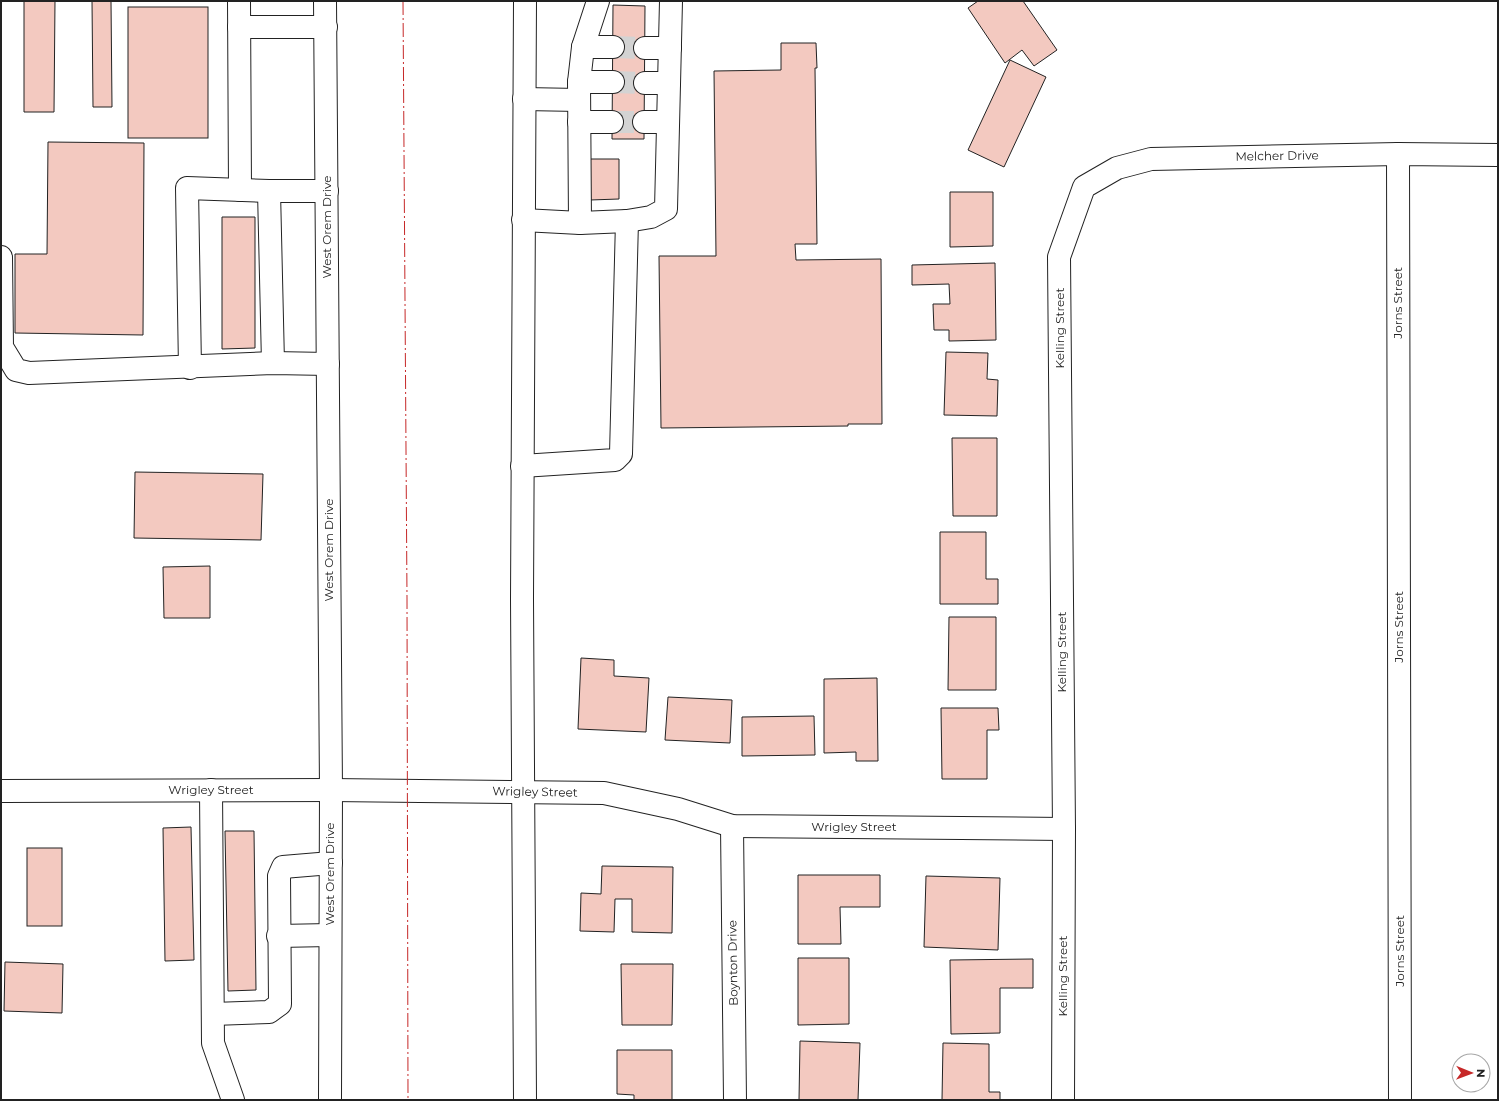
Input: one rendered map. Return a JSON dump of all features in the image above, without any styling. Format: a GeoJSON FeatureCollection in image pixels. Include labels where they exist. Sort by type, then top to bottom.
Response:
{"type":"FeatureCollection","features":[{"type":"Feature","properties":{"kind":"street"},"geometry":{"type":"LineString","coordinates":[[239,1],[240,190]]}},
{"type":"Feature","properties":{"kind":"street","name":"West Orem Drive"},"geometry":{"type":"LineString","coordinates":[[325,1],[331,863],[330,1100]]}},
{"type":"Feature","properties":{"kind":"street"},"geometry":{"type":"LineString","coordinates":[[525,1],[522,466],[525,1100]]}},
{"type":"Feature","properties":{"kind":"street"},"geometry":{"type":"LineString","coordinates":[[580,222],[579,91],[583,47],[598,1]]}},
{"type":"Feature","properties":{"kind":"street"},"geometry":{"type":"LineString","coordinates":[[524,220],[580,222],[627,221],[651,217],[666,209],[671,1]]}},
{"type":"Feature","properties":{"kind":"street"},"geometry":{"type":"LineString","coordinates":[[239,27],[326,27]]}},
{"type":"Feature","properties":{"kind":"street"},"geometry":{"type":"LineString","coordinates":[[583,47],[613,47]]}},
{"type":"Feature","properties":{"kind":"street"},"geometry":{"type":"LineString","coordinates":[[645,48],[670,48]]}},
{"type":"Feature","properties":{"kind":"street"},"geometry":{"type":"LineString","coordinates":[[524,99],[579,91],[613,82]]}},
{"type":"Feature","properties":{"kind":"street"},"geometry":{"type":"LineString","coordinates":[[644,83],[669,83]]}},
{"type":"Feature","properties":{"kind":"street"},"geometry":{"type":"LineString","coordinates":[[579,122],[612,122]]}},
{"type":"Feature","properties":{"kind":"street"},"geometry":{"type":"LineString","coordinates":[[644,122],[668,122]]}},
{"type":"Feature","properties":{"kind":"street","name":"Melcher Drive"},"geometry":{"type":"LineString","coordinates":[[1076,208],[1084,188],[1117,168],[1151,159],[1398,154],[1498,155]]}},
{"type":"Feature","properties":{"kind":"street","name":"Jorns Street"},"geometry":{"type":"LineString","coordinates":[[1398,154],[1400,1100]]}},
{"type":"Feature","properties":{"kind":"street"},"geometry":{"type":"LineString","coordinates":[[190,368],[187,188],[269,191],[327,191]]}},
{"type":"Feature","properties":{"kind":"street"},"geometry":{"type":"LineString","coordinates":[[269,191],[273,364]]}},
{"type":"Feature","properties":{"kind":"street","name":"Kelling Street"},"geometry":{"type":"LineString","coordinates":[[1063,1100],[1064,829],[1060,257],[1076,208]]}},
{"type":"Feature","properties":{"kind":"street"},"geometry":{"type":"LineString","coordinates":[[522,466],[615,460],[621,454],[627,221]]}},
{"type":"Feature","properties":{"kind":"street"},"geometry":{"type":"LineString","coordinates":[[1,257],[2,347],[16,370],[29,373],[273,364],[328,364]]}},
{"type":"Feature","properties":{"kind":"street"},"geometry":{"type":"LineString","coordinates":[[211,790],[213,1043],[234,1100]]}},
{"type":"Feature","properties":{"kind":"street","name":"Wrigley Street"},"geometry":{"type":"LineString","coordinates":[[1,791],[330,790],[604,793],[678,809],[732,826],[1064,829]]}},
{"type":"Feature","properties":{"kind":"street","name":"Boynton Drive"},"geometry":{"type":"LineString","coordinates":[[732,826],[735,1100]]}},
{"type":"Feature","properties":{"kind":"street"},"geometry":{"type":"LineString","coordinates":[[212,1014],[269,1012],[280,1004],[278,936],[279,876],[283,867],[331,863]]}},
{"type":"Feature","properties":{"kind":"street"},"geometry":{"type":"LineString","coordinates":[[278,936],[330,935]]}},
{"type":"Feature","properties":{"kind":"building"},"geometry":{"type":"Polygon","coordinates":[[[24,1],[55,1],[54,112],[24,112],[24,1]]]}},
{"type":"Feature","properties":{"kind":"building"},"geometry":{"type":"Polygon","coordinates":[[[92,1],[111,1],[112,107],[93,107],[92,1]]]}},
{"type":"Feature","properties":{"kind":"building"},"geometry":{"type":"Polygon","coordinates":[[[978,1],[1023,1],[1057,50],[1034,66],[1022,50],[1005,63],[968,8],[978,1]]]}},
{"type":"Feature","properties":{"kind":"building"},"geometry":{"type":"Polygon","coordinates":[[[613,5],[645,6],[644,139],[612,139],[613,5]]]}},
{"type":"Feature","properties":{"kind":"building"},"geometry":{"type":"Polygon","coordinates":[[[128,7],[208,7],[208,138],[128,138],[128,7]]]}},
{"type":"Feature","properties":{"kind":"building"},"geometry":{"type":"Polygon","coordinates":[[[781,43],[816,43],[817,244],[795,244],[796,260],[881,259],[882,424],[848,424],[848,426],[661,428],[659,256],[716,256],[714,71],[781,70],[781,43]]]}},
{"type":"Feature","properties":{"kind":"building"},"geometry":{"type":"Polygon","coordinates":[[[1010,60],[1046,77],[1004,167],[968,150],[1010,60]]]}},
{"type":"Feature","properties":{"kind":"building"},"geometry":{"type":"Polygon","coordinates":[[[48,142],[144,143],[143,335],[15,333],[15,254],[47,254],[48,142]]]}},
{"type":"Feature","properties":{"kind":"building"},"geometry":{"type":"Polygon","coordinates":[[[589,159],[619,159],[619,199],[590,200],[589,159]]]}},
{"type":"Feature","properties":{"kind":"building"},"geometry":{"type":"Polygon","coordinates":[[[950,192],[993,192],[993,246],[950,247],[950,192]]]}},
{"type":"Feature","properties":{"kind":"building"},"geometry":{"type":"Polygon","coordinates":[[[222,217],[255,217],[255,348],[222,349],[222,217]]]}},
{"type":"Feature","properties":{"kind":"building"},"geometry":{"type":"Polygon","coordinates":[[[995,263],[996,340],[949,341],[949,330],[934,330],[933,304],[950,304],[949,284],[912,285],[912,265],[995,263]]]}},
{"type":"Feature","properties":{"kind":"building"},"geometry":{"type":"Polygon","coordinates":[[[946,352],[988,353],[987,379],[998,380],[997,416],[944,415],[946,352]]]}},
{"type":"Feature","properties":{"kind":"building"},"geometry":{"type":"Polygon","coordinates":[[[952,438],[997,438],[997,516],[953,516],[952,438]]]}},
{"type":"Feature","properties":{"kind":"building"},"geometry":{"type":"Polygon","coordinates":[[[135,472],[263,474],[261,540],[134,538],[135,472]]]}},
{"type":"Feature","properties":{"kind":"building"},"geometry":{"type":"Polygon","coordinates":[[[940,532],[986,532],[986,579],[998,579],[998,604],[940,604],[940,532]]]}},
{"type":"Feature","properties":{"kind":"building"},"geometry":{"type":"Polygon","coordinates":[[[210,566],[210,618],[164,618],[163,567],[210,566]]]}},
{"type":"Feature","properties":{"kind":"building"},"geometry":{"type":"Polygon","coordinates":[[[949,617],[996,617],[996,690],[948,690],[949,617]]]}},
{"type":"Feature","properties":{"kind":"building"},"geometry":{"type":"Polygon","coordinates":[[[581,658],[614,660],[614,676],[649,678],[646,732],[578,729],[581,658]]]}},
{"type":"Feature","properties":{"kind":"building"},"geometry":{"type":"Polygon","coordinates":[[[877,678],[878,761],[856,761],[856,752],[824,753],[824,679],[877,678]]]}},
{"type":"Feature","properties":{"kind":"building"},"geometry":{"type":"Polygon","coordinates":[[[668,697],[732,700],[730,743],[665,740],[668,697]]]}},
{"type":"Feature","properties":{"kind":"building"},"geometry":{"type":"Polygon","coordinates":[[[941,708],[998,708],[999,730],[987,730],[987,779],[942,779],[941,708]]]}},
{"type":"Feature","properties":{"kind":"building"},"geometry":{"type":"Polygon","coordinates":[[[814,716],[815,755],[742,756],[742,717],[814,716]]]}},
{"type":"Feature","properties":{"kind":"building"},"geometry":{"type":"Polygon","coordinates":[[[191,827],[194,960],[165,961],[163,828],[191,827]]]}},
{"type":"Feature","properties":{"kind":"building"},"geometry":{"type":"Polygon","coordinates":[[[225,831],[254,831],[256,990],[228,991],[225,831]]]}},
{"type":"Feature","properties":{"kind":"building"},"geometry":{"type":"Polygon","coordinates":[[[27,848],[62,848],[62,926],[27,926],[27,848]]]}},
{"type":"Feature","properties":{"kind":"building"},"geometry":{"type":"Polygon","coordinates":[[[602,866],[673,867],[672,933],[632,932],[632,899],[615,899],[614,932],[580,931],[581,893],[601,894],[602,866]]]}},
{"type":"Feature","properties":{"kind":"building"},"geometry":{"type":"Polygon","coordinates":[[[798,875],[880,875],[880,907],[840,907],[841,944],[798,944],[798,875]]]}},
{"type":"Feature","properties":{"kind":"building"},"geometry":{"type":"Polygon","coordinates":[[[926,876],[1000,878],[998,950],[924,947],[926,876]]]}},
{"type":"Feature","properties":{"kind":"building"},"geometry":{"type":"Polygon","coordinates":[[[798,958],[849,958],[849,1024],[798,1025],[798,958]]]}},
{"type":"Feature","properties":{"kind":"building"},"geometry":{"type":"Polygon","coordinates":[[[1033,959],[1033,988],[1000,988],[1000,1033],[951,1034],[950,960],[1033,959]]]}},
{"type":"Feature","properties":{"kind":"building"},"geometry":{"type":"Polygon","coordinates":[[[5,962],[63,964],[62,1013],[4,1011],[5,962]]]}},
{"type":"Feature","properties":{"kind":"building"},"geometry":{"type":"Polygon","coordinates":[[[621,964],[673,964],[672,1025],[622,1025],[621,964]]]}},
{"type":"Feature","properties":{"kind":"building"},"geometry":{"type":"Polygon","coordinates":[[[800,1041],[860,1043],[858,1100],[799,1100],[800,1041]]]}},
{"type":"Feature","properties":{"kind":"building"},"geometry":{"type":"Polygon","coordinates":[[[943,1043],[989,1044],[989,1092],[1000,1092],[1000,1100],[942,1100],[943,1043]]]}},
{"type":"Feature","properties":{"kind":"building"},"geometry":{"type":"Polygon","coordinates":[[[617,1050],[672,1050],[672,1100],[634,1100],[634,1095],[617,1094],[617,1050]]]}},
{"type":"Feature","properties":{"kind":"tunnel"},"geometry":{"type":"LineString","coordinates":[[613,47],[645,48]]}},
{"type":"Feature","properties":{"kind":"tunnel"},"geometry":{"type":"LineString","coordinates":[[613,82],[645,83]]}},
{"type":"Feature","properties":{"kind":"tunnel"},"geometry":{"type":"LineString","coordinates":[[612,122],[644,122]]}},
{"type":"Feature","properties":{"kind":"power"},"geometry":{"type":"LineString","coordinates":[[403,1],[407,598],[408,1100]]}}]}
